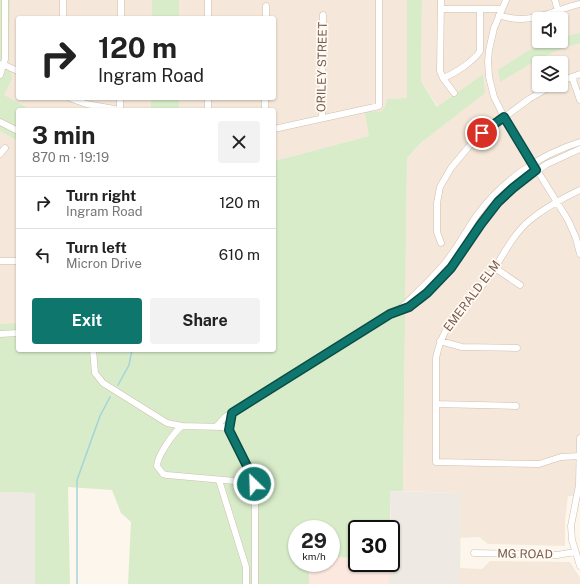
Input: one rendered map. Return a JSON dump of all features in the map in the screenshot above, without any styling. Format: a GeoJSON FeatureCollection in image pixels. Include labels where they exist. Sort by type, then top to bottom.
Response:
{"type":"FeatureCollection","features":[{"type":"Feature","properties":{"kind":"street"},"geometry":{"type":"LineString","coordinates":[[0,75],[2,64],[5,0]]}},
{"type":"Feature","properties":{"kind":"street"},"geometry":{"type":"LineString","coordinates":[[63,16],[64,0]]}},
{"type":"Feature","properties":{"kind":"street"},"geometry":{"type":"LineString","coordinates":[[121,0],[121,16]]}},
{"type":"Feature","properties":{"kind":"street"},"geometry":{"type":"LineString","coordinates":[[208,0],[208,16]]}},
{"type":"Feature","properties":{"kind":"street"},"geometry":{"type":"LineString","coordinates":[[276,129],[379,106],[379,0]]}},
{"type":"Feature","properties":{"kind":"street"},"geometry":{"type":"LineString","coordinates":[[441,0],[440,72],[454,93]]}},
{"type":"Feature","properties":{"kind":"street"},"geometry":{"type":"LineString","coordinates":[[506,0],[500,12],[491,39],[488,61],[489,77],[496,102],[572,229],[580,254]]}},
{"type":"Feature","properties":{"kind":"street"},"geometry":{"type":"LineString","coordinates":[[555,0],[558,11]]}},
{"type":"Feature","properties":{"kind":"street"},"geometry":{"type":"LineString","coordinates":[[441,9],[480,9],[500,12],[511,18],[524,19],[538,18],[580,4]]}},
{"type":"Feature","properties":{"kind":"street"},"geometry":{"type":"LineString","coordinates":[[266,6],[266,16]]}},
{"type":"Feature","properties":{"kind":"street"},"geometry":{"type":"LineString","coordinates":[[443,78],[456,71],[476,56],[480,51],[480,9]]}},
{"type":"Feature","properties":{"kind":"street","name":"ORILEY STREET"},"geometry":{"type":"LineString","coordinates":[[322,118],[323,15]]}},
{"type":"Feature","properties":{"kind":"street"},"geometry":{"type":"LineString","coordinates":[[2,64],[16,70]]}},
{"type":"Feature","properties":{"kind":"street"},"geometry":{"type":"LineString","coordinates":[[568,78],[580,74]]}},
{"type":"Feature","properties":{"kind":"street"},"geometry":{"type":"LineString","coordinates":[[572,77],[580,100]]}},
{"type":"Feature","properties":{"kind":"street"},"geometry":{"type":"LineString","coordinates":[[441,243],[437,232],[437,203],[440,187],[444,179],[469,144],[504,117],[541,92]]}},
{"type":"Feature","properties":{"kind":"street"},"geometry":{"type":"LineString","coordinates":[[75,100],[86,104],[109,108]]}},
{"type":"Feature","properties":{"kind":"street"},"geometry":{"type":"LineString","coordinates":[[0,122],[16,130]]}},
{"type":"Feature","properties":{"kind":"street"},"geometry":{"type":"LineString","coordinates":[[400,310],[445,263],[477,215],[500,188],[532,164],[580,142]]}},
{"type":"Feature","properties":{"kind":"street"},"geometry":{"type":"LineString","coordinates":[[0,154],[5,148]]}},
{"type":"Feature","properties":{"kind":"street"},"geometry":{"type":"LineString","coordinates":[[216,427],[225,417],[390,314],[409,307],[427,293],[443,277],[498,202],[513,188],[536,170],[580,149]]}},
{"type":"Feature","properties":{"kind":"street","name":"EMERALD ELM"},"geometry":{"type":"LineString","coordinates":[[580,190],[557,202],[531,220],[521,229],[495,268],[474,295],[451,320],[440,341],[436,358],[436,462],[539,464],[561,457],[580,456]]}},
{"type":"Feature","properties":{"kind":"street"},"geometry":{"type":"LineString","coordinates":[[0,261],[16,261]]}},
{"type":"Feature","properties":{"kind":"street"},"geometry":{"type":"LineString","coordinates":[[495,268],[520,284]]}},
{"type":"Feature","properties":{"kind":"street"},"geometry":{"type":"LineString","coordinates":[[437,272],[443,277]]}},
{"type":"Feature","properties":{"kind":"street"},"geometry":{"type":"LineString","coordinates":[[0,334],[16,333]]}},
{"type":"Feature","properties":{"kind":"street"},"geometry":{"type":"LineString","coordinates":[[440,341],[462,347],[518,348]]}},
{"type":"Feature","properties":{"kind":"street"},"geometry":{"type":"LineString","coordinates":[[93,352],[94,370],[98,378],[103,383],[167,423],[182,426],[223,427],[229,430]]}},
{"type":"Feature","properties":{"kind":"street"},"geometry":{"type":"LineString","coordinates":[[436,404],[516,406]]}},
{"type":"Feature","properties":{"kind":"street"},"geometry":{"type":"LineString","coordinates":[[232,413],[229,430],[253,478],[254,484],[255,584]]}},
{"type":"Feature","properties":{"kind":"street"},"geometry":{"type":"LineString","coordinates":[[167,423],[174,436]]}},
{"type":"Feature","properties":{"kind":"street"},"geometry":{"type":"LineString","coordinates":[[182,426],[157,462],[157,466],[163,474],[254,484]]}},
{"type":"Feature","properties":{"kind":"street"},"geometry":{"type":"LineString","coordinates":[[580,438],[578,496],[572,526],[572,540],[580,566]]}},
{"type":"Feature","properties":{"kind":"street"},"geometry":{"type":"LineString","coordinates":[[235,481],[246,472],[247,468]]}},
{"type":"Feature","properties":{"kind":"street"},"geometry":{"type":"LineString","coordinates":[[219,480],[246,567],[246,584]]}},
{"type":"Feature","properties":{"kind":"street"},"geometry":{"type":"LineString","coordinates":[[241,549],[254,549]]}},
{"type":"Feature","properties":{"kind":"street","name":"MG ROAD"},"geometry":{"type":"LineString","coordinates":[[474,553],[557,555],[575,552]]}},
{"type":"Feature","properties":{"kind":"shaded area"},"geometry":{"type":"Polygon","coordinates":[[[0,0],[152,0],[152,16],[16,16],[16,100],[151,100],[151,108],[16,108],[16,341],[0,341],[0,0]]]}},
{"type":"Feature","properties":{"kind":"shaded area"},"geometry":{"type":"Polygon","coordinates":[[[179,0],[407,0],[407,98],[387,99],[386,107],[381,111],[374,113],[369,136],[276,160],[276,108],[179,108],[179,100],[276,100],[276,16],[179,16],[179,0]]]}},
{"type":"Feature","properties":{"kind":"shaded area"},"geometry":{"type":"Polygon","coordinates":[[[422,0],[580,0],[580,496],[568,496],[565,520],[565,546],[488,544],[479,537],[460,538],[461,493],[403,491],[407,158],[483,81],[483,74],[438,107],[421,81],[422,0]]]}},
{"type":"Feature","properties":{"kind":"shaded area"},"geometry":{"type":"Polygon","coordinates":[[[390,491],[461,493],[460,584],[389,584],[389,572],[400,572],[400,520],[390,520],[390,491]]]}},
{"type":"Feature","properties":{"kind":"shaded area"},"geometry":{"type":"Polygon","coordinates":[[[0,492],[35,493],[35,584],[0,584],[0,492]]]}},
{"type":"Feature","properties":{"kind":"shaded area"},"geometry":{"type":"Polygon","coordinates":[[[340,557],[348,558],[348,572],[389,572],[389,584],[309,584],[309,572],[340,572],[340,557]]]}},
{"type":"Feature","properties":{"kind":"shaded area"},"geometry":{"type":"Polygon","coordinates":[[[490,561],[570,562],[580,578],[580,584],[460,584],[460,568],[482,569],[490,561]]]}},
{"type":"Feature","properties":{"kind":"green space"},"geometry":{"type":"Polygon","coordinates":[[[0,0],[10,0],[9,60],[12,79],[4,95],[27,108],[16,108],[16,140],[0,131],[0,0]]]}},
{"type":"Feature","properties":{"kind":"green space"},"geometry":{"type":"Polygon","coordinates":[[[152,0],[179,0],[179,16],[152,16],[152,0]]]}},
{"type":"Feature","properties":{"kind":"green space"},"geometry":{"type":"Polygon","coordinates":[[[407,0],[422,0],[421,81],[437,107],[483,74],[485,93],[422,142],[407,158],[403,491],[390,491],[390,520],[348,520],[348,558],[340,557],[340,520],[288,520],[288,572],[309,572],[309,584],[128,584],[131,522],[121,513],[112,490],[68,487],[70,584],[35,584],[35,493],[0,492],[0,324],[16,323],[16,352],[276,352],[276,160],[369,136],[365,112],[382,110],[387,99],[407,98],[407,0]]]}},
{"type":"Feature","properties":{"kind":"green space"},"geometry":{"type":"Polygon","coordinates":[[[580,33],[580,43],[568,46],[568,36],[580,33]]]}},
{"type":"Feature","properties":{"kind":"green space"},"geometry":{"type":"Polygon","coordinates":[[[534,48],[564,48],[545,56],[532,56],[532,63],[500,82],[498,70],[534,48]]]}},
{"type":"Feature","properties":{"kind":"green space"},"geometry":{"type":"Polygon","coordinates":[[[151,100],[179,100],[179,108],[151,108],[151,100]]]}},
{"type":"Feature","properties":{"kind":"waterway"},"geometry":{"type":"LineString","coordinates":[[118,385],[129,365],[132,352]]}},
{"type":"Feature","properties":{"kind":"waterway"},"geometry":{"type":"LineString","coordinates":[[77,584],[77,480],[100,416],[110,397]]}},
{"type":"Feature","properties":{"kind":"route"},"geometry":{"type":"LineString","coordinates":[[254,484],[253,478],[229,430],[232,413],[390,314],[409,307],[427,293],[451,268],[498,202],[536,170],[504,117],[482,133]]}}]}
